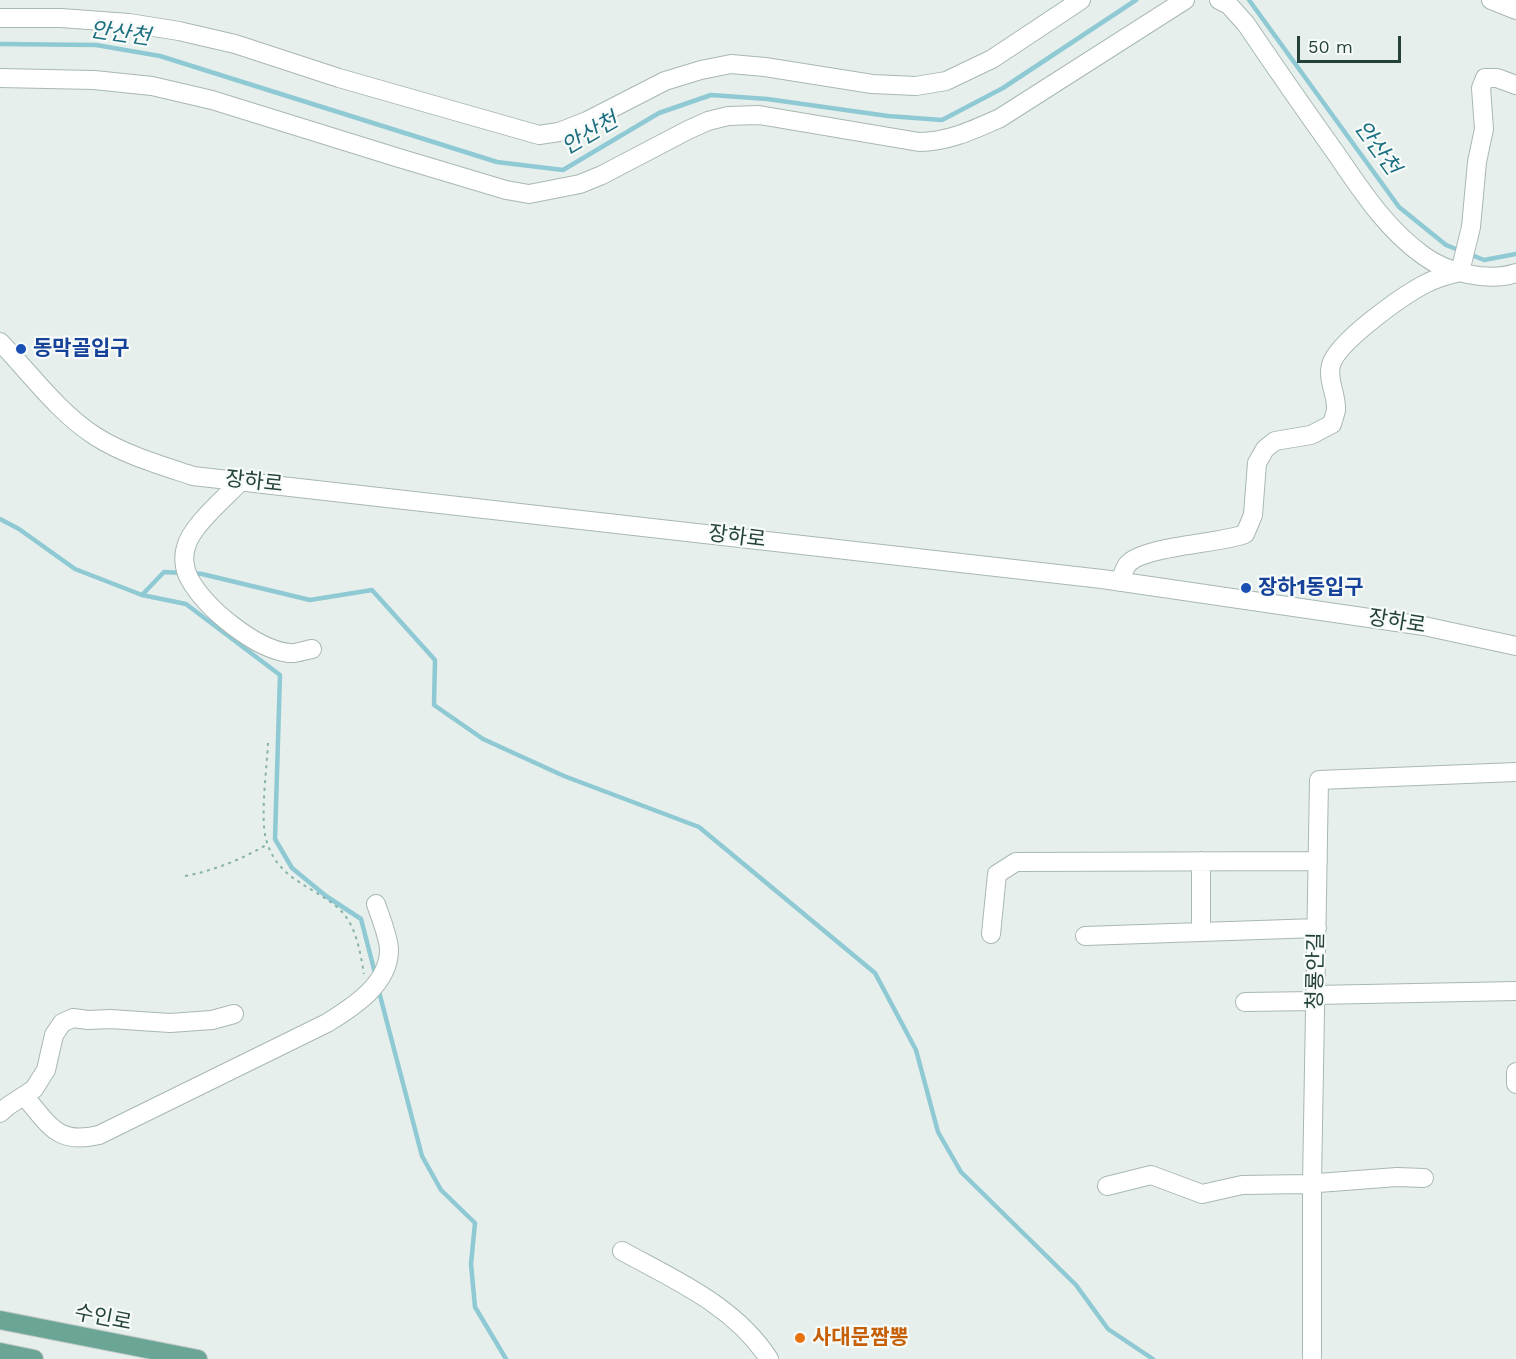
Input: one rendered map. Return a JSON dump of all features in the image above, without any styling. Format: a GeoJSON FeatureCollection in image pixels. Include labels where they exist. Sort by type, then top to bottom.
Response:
{"type":"FeatureCollection","features":[{"type":"Feature","properties":{"kind":"main road","name":"수인로"},"geometry":{"type":"LineString","coordinates":[[0,1320],[198,1359]]}},
{"type":"Feature","properties":{"kind":"main road"},"geometry":{"type":"LineString","coordinates":[[0,1352],[34,1359]]}},
{"type":"Feature","properties":{"kind":"street"},"geometry":{"type":"LineString","coordinates":[[0,18],[129,23],[179,31],[235,44],[339,78],[539,135],[560,132],[587,121],[664,81],[700,70],[731,64],[872,84],[916,86],[946,81],[992,58],[1081,0]]}},
{"type":"Feature","properties":{"kind":"street"},"geometry":{"type":"LineString","coordinates":[[0,78],[94,80],[152,86],[212,100],[506,190],[529,194],[580,184],[602,176],[688,130],[708,121],[728,116],[759,115],[919,142],[936,142],[968,132],[1000,118],[1185,0]]}},
{"type":"Feature","properties":{"kind":"street"},"geometry":{"type":"LineString","coordinates":[[1219,0],[1229,5],[1246,24],[1386,223],[1426,258],[1482,277],[1507,276],[1516,273]]}},
{"type":"Feature","properties":{"kind":"street"},"geometry":{"type":"LineString","coordinates":[[1491,0],[1516,10]]}},
{"type":"Feature","properties":{"kind":"street"},"geometry":{"type":"LineString","coordinates":[[1461,269],[1472,227],[1476,162],[1484,129],[1481,88],[1485,78],[1497,78],[1516,85]]}},
{"type":"Feature","properties":{"kind":"street"},"geometry":{"type":"LineString","coordinates":[[1120,582],[1128,563],[1151,551],[1230,540],[1245,534],[1252,516],[1257,463],[1265,449],[1275,441],[1311,435],[1332,424],[1336,410],[1330,368],[1334,355],[1370,322],[1401,299],[1423,285],[1461,269]]}},
{"type":"Feature","properties":{"kind":"street","name":"장하로"},"geometry":{"type":"LineString","coordinates":[[0,342],[62,409],[95,436],[144,460],[193,476],[1120,582],[1424,626],[1516,646]]}},
{"type":"Feature","properties":{"kind":"street"},"geometry":{"type":"LineString","coordinates":[[241,481],[197,526],[186,544],[184,558],[187,570],[206,600],[236,628],[261,645],[291,654],[312,649]]}},
{"type":"Feature","properties":{"kind":"street","name":"청룡안길"},"geometry":{"type":"LineString","coordinates":[[1312,1359],[1312,1183],[1320,780],[1516,772]]}},
{"type":"Feature","properties":{"kind":"street"},"geometry":{"type":"LineString","coordinates":[[1201,861],[1201,932]]}},
{"type":"Feature","properties":{"kind":"street"},"geometry":{"type":"LineString","coordinates":[[991,934],[997,874],[1016,862],[1318,861]]}},
{"type":"Feature","properties":{"kind":"street"},"geometry":{"type":"LineString","coordinates":[[24,1096],[57,1133],[68,1138],[99,1135],[327,1023],[350,1008],[368,992],[384,972],[389,949],[376,904]]}},
{"type":"Feature","properties":{"kind":"street"},"geometry":{"type":"LineString","coordinates":[[1085,936],[1317,928]]}},
{"type":"Feature","properties":{"kind":"street"},"geometry":{"type":"LineString","coordinates":[[1245,1002],[1516,992]]}},
{"type":"Feature","properties":{"kind":"street"},"geometry":{"type":"LineString","coordinates":[[0,1113],[34,1089],[46,1070],[54,1035],[62,1023],[73,1018],[170,1023],[212,1020],[234,1014]]}},
{"type":"Feature","properties":{"kind":"street"},"geometry":{"type":"LineString","coordinates":[[1516,1072],[1516,1084]]}},
{"type":"Feature","properties":{"kind":"street"},"geometry":{"type":"LineString","coordinates":[[1107,1186],[1151,1175],[1202,1194],[1242,1185],[1397,1177],[1424,1178]]}},
{"type":"Feature","properties":{"kind":"street"},"geometry":{"type":"LineString","coordinates":[[622,1251],[721,1308],[743,1326],[769,1359]]}},
{"type":"Feature","properties":{"kind":"path"},"geometry":{"type":"LineString","coordinates":[[268,742],[264,807],[268,844],[279,867],[338,908],[354,931],[368,992]]}},
{"type":"Feature","properties":{"kind":"path"},"geometry":{"type":"LineString","coordinates":[[186,876],[239,860],[268,844]]}},
{"type":"Feature","properties":{"kind":"waterway","name":"안산천"},"geometry":{"type":"LineString","coordinates":[[0,44],[96,45],[160,56],[497,162],[563,170],[659,113],[711,95],[767,99],[888,116],[942,120],[1003,88],[1136,0]]}},
{"type":"Feature","properties":{"kind":"waterway","name":"안산천"},"geometry":{"type":"LineString","coordinates":[[1249,0],[1399,207],[1446,245],[1461,251]]}},
{"type":"Feature","properties":{"kind":"waterway","name":"안산천"},"geometry":{"type":"LineString","coordinates":[[1469,254],[1484,260],[1516,254]]}},
{"type":"Feature","properties":{"kind":"waterway"},"geometry":{"type":"LineString","coordinates":[[0,519],[19,529],[75,569],[142,595],[186,604],[280,675],[275,839],[292,868],[326,896],[361,919],[376,977]]}},
{"type":"Feature","properties":{"kind":"waterway"},"geometry":{"type":"LineString","coordinates":[[142,595],[164,572],[183,573]]}},
{"type":"Feature","properties":{"kind":"waterway"},"geometry":{"type":"LineString","coordinates":[[192,573],[310,600],[372,590],[435,660],[434,705],[483,739],[564,776],[699,827],[875,973],[916,1050],[938,1132],[961,1172],[1076,1285],[1108,1329],[1153,1359]]}},
{"type":"Feature","properties":{"kind":"waterway"},"geometry":{"type":"LineString","coordinates":[[378,988],[422,1156],[441,1190],[475,1223],[471,1264],[475,1307],[506,1359]]}},
{"type":"Feature","properties":{"kind":"place","name":"동막골입구"},"geometry":{"type":"Point","coordinates":[21,349]}},
{"type":"Feature","properties":{"kind":"place","name":"장하1동입구"},"geometry":{"type":"Point","coordinates":[1246,588]}},
{"type":"Feature","properties":{"kind":"place","name":"사대문짬뽕"},"geometry":{"type":"Point","coordinates":[800,1338]}}]}
